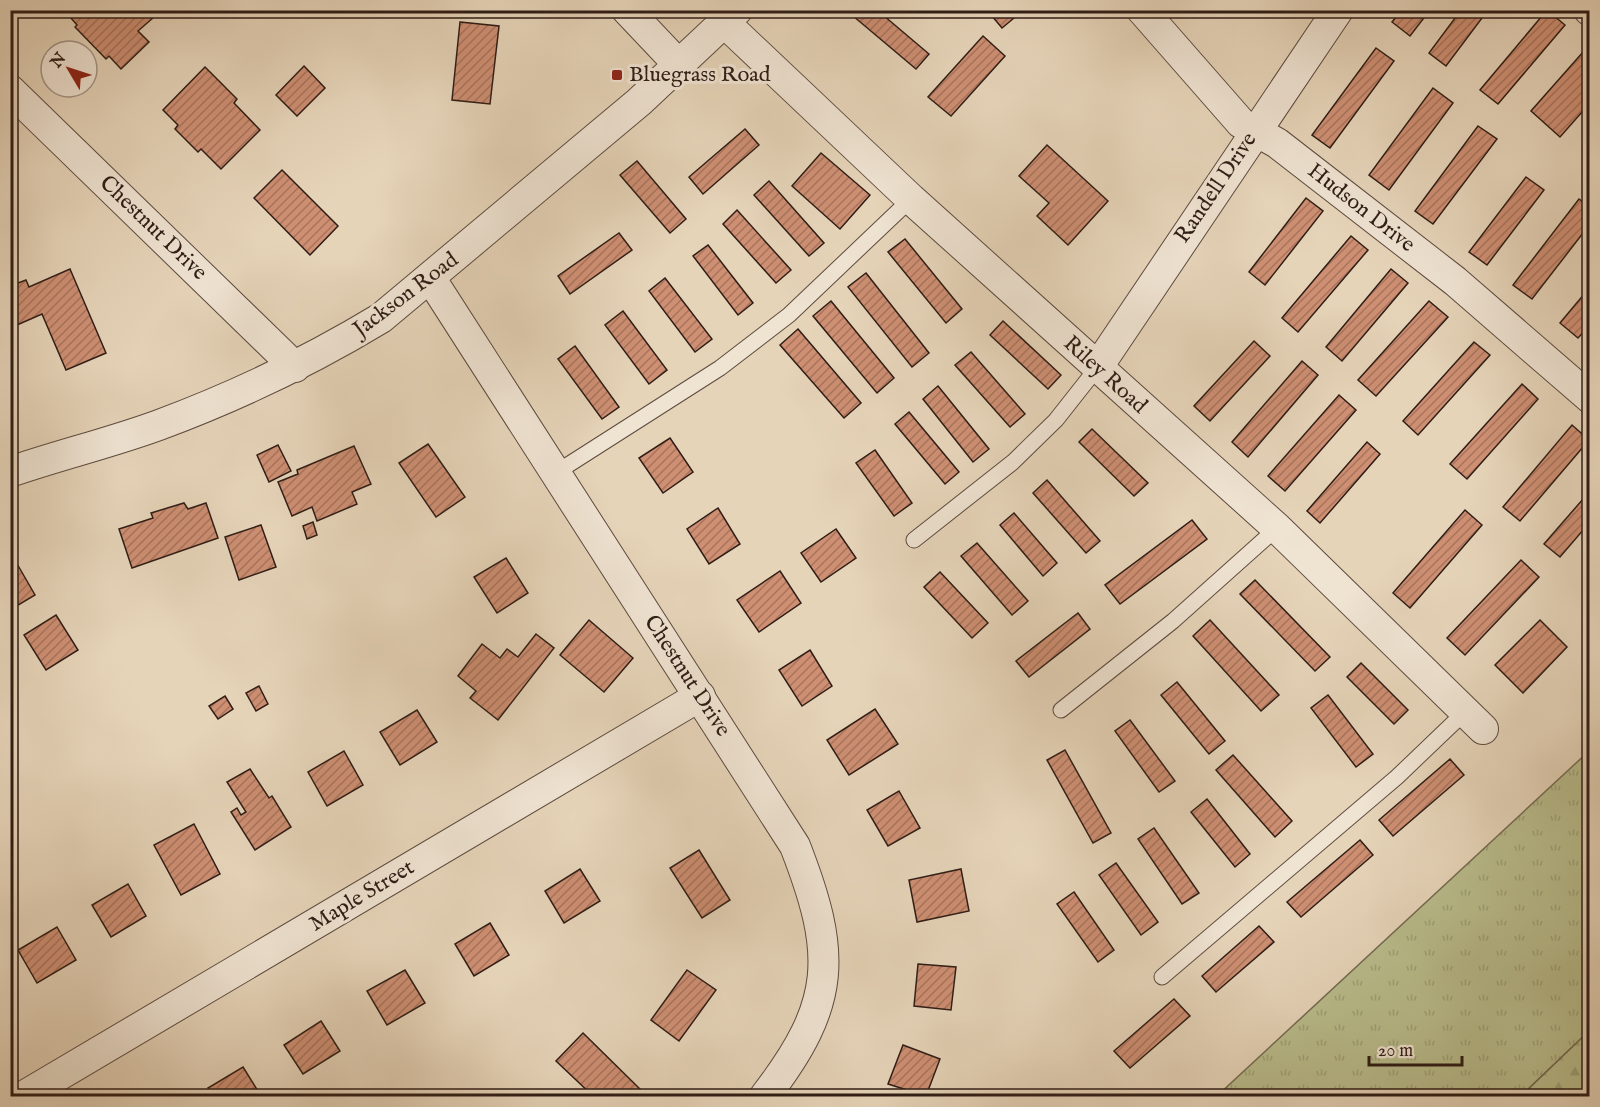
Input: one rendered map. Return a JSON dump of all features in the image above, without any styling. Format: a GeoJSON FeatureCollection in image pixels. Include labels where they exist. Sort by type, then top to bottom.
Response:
{"type":"FeatureCollection","features":[{"type":"Feature","properties":{"kind":"street"},"geometry":{"type":"LineString","coordinates":[[627,10],[680,66]]}},
{"type":"Feature","properties":{"kind":"street","name":"Hudson Drive"},"geometry":{"type":"LineString","coordinates":[[1142,10],[1228,111],[1255,131],[1277,142],[1455,281],[1590,398]]}},
{"type":"Feature","properties":{"kind":"street","name":"Randell Drive"},"geometry":{"type":"LineString","coordinates":[[1097,368],[1338,10]]}},
{"type":"Feature","properties":{"kind":"street","name":"Jackson Road"},"geometry":{"type":"LineString","coordinates":[[10,472],[156,426],[246,390],[295,367],[381,318],[431,279],[680,66],[731,16]]}},
{"type":"Feature","properties":{"kind":"street","name":"Riley Road"},"geometry":{"type":"LineString","coordinates":[[731,16],[911,199],[1277,528],[1475,720]]}},
{"type":"Feature","properties":{"kind":"street","name":"Chestnut Drive"},"geometry":{"type":"LineString","coordinates":[[10,90],[295,367]]}},
{"type":"Feature","properties":{"kind":"street","name":"Chestnut Drive"},"geometry":{"type":"LineString","coordinates":[[431,279],[558,472],[795,846],[819,918],[824,955],[822,990],[802,1045],[765,1096]]}},
{"type":"Feature","properties":{"kind":"street","name":"Maple Street"},"geometry":{"type":"LineString","coordinates":[[24,1096],[700,696]]}},
{"type":"Feature","properties":{"kind":"lane"},"geometry":{"type":"LineString","coordinates":[[558,472],[720,368],[789,315],[911,199]]}},
{"type":"Feature","properties":{"kind":"lane"},"geometry":{"type":"LineString","coordinates":[[914,540],[1013,462],[1056,420],[1097,368]]}},
{"type":"Feature","properties":{"kind":"lane"},"geometry":{"type":"LineString","coordinates":[[1061,710],[1173,621],[1277,528]]}},
{"type":"Feature","properties":{"kind":"lane"},"geometry":{"type":"LineString","coordinates":[[1162,978],[1397,777],[1475,720]]}},
{"type":"Feature","properties":{"kind":"green space"},"geometry":{"type":"Polygon","coordinates":[[[1589,751],[1589,1031],[1521,1096],[1217,1096],[1589,751]]]}},
{"type":"Feature","properties":{"kind":"green space"},"geometry":{"type":"Polygon","coordinates":[[[1589,1031],[1589,1096],[1521,1096],[1589,1031]]]}},
{"type":"Feature","properties":{"kind":"building"},"geometry":{"type":"Polygon","coordinates":[[[64,10],[148,10],[154,17],[138,31],[149,42],[121,69],[109,56],[106,59],[99,52],[99,39],[87,39],[75,27],[77,25],[64,10]]]}},
{"type":"Feature","properties":{"kind":"building"},"geometry":{"type":"Polygon","coordinates":[[[846,10],[877,10],[929,54],[916,69],[846,10]]]}},
{"type":"Feature","properties":{"kind":"building"},"geometry":{"type":"Polygon","coordinates":[[[998,10],[1007,10],[1014,18],[1002,28],[992,16],[998,10]]]}},
{"type":"Feature","properties":{"kind":"building"},"geometry":{"type":"Polygon","coordinates":[[[1402,10],[1430,10],[1410,36],[1392,22],[1402,10]]]}},
{"type":"Feature","properties":{"kind":"building"},"geometry":{"type":"Polygon","coordinates":[[[1461,10],[1488,10],[1446,66],[1429,53],[1461,10]]]}},
{"type":"Feature","properties":{"kind":"building"},"geometry":{"type":"Polygon","coordinates":[[[1547,10],[1565,25],[1498,104],[1480,90],[1547,10]]]}},
{"type":"Feature","properties":{"kind":"building"},"geometry":{"type":"Polygon","coordinates":[[[460,22],[499,26],[490,104],[452,100],[460,22]]]}},
{"type":"Feature","properties":{"kind":"building"},"geometry":{"type":"Polygon","coordinates":[[[983,36],[1005,56],[951,116],[928,97],[983,36]]]}},
{"type":"Feature","properties":{"kind":"building"},"geometry":{"type":"Polygon","coordinates":[[[1376,48],[1394,61],[1330,148],[1312,135],[1376,48]]]}},
{"type":"Feature","properties":{"kind":"building"},"geometry":{"type":"Polygon","coordinates":[[[1583,52],[1590,58],[1590,103],[1560,137],[1531,111],[1583,52]]]}},
{"type":"Feature","properties":{"kind":"building"},"geometry":{"type":"Polygon","coordinates":[[[304,66],[325,88],[297,116],[276,95],[304,66]]]}},
{"type":"Feature","properties":{"kind":"building"},"geometry":{"type":"Polygon","coordinates":[[[205,67],[237,99],[234,103],[260,130],[221,169],[201,149],[198,152],[175,129],[178,125],[163,110],[205,67]]]}},
{"type":"Feature","properties":{"kind":"building"},"geometry":{"type":"Polygon","coordinates":[[[1433,88],[1453,103],[1389,190],[1369,175],[1433,88]]]}},
{"type":"Feature","properties":{"kind":"building"},"geometry":{"type":"Polygon","coordinates":[[[1478,126],[1497,139],[1433,224],[1415,211],[1478,126]]]}},
{"type":"Feature","properties":{"kind":"building"},"geometry":{"type":"Polygon","coordinates":[[[745,129],[759,145],[703,194],[689,177],[745,129]]]}},
{"type":"Feature","properties":{"kind":"building"},"geometry":{"type":"Polygon","coordinates":[[[1047,145],[1108,201],[1068,245],[1037,216],[1049,203],[1019,176],[1047,145]]]}},
{"type":"Feature","properties":{"kind":"building"},"geometry":{"type":"Polygon","coordinates":[[[821,153],[870,195],[840,229],[792,186],[821,153]]]}},
{"type":"Feature","properties":{"kind":"building"},"geometry":{"type":"Polygon","coordinates":[[[637,161],[686,219],[670,233],[620,175],[637,161]]]}},
{"type":"Feature","properties":{"kind":"building"},"geometry":{"type":"Polygon","coordinates":[[[282,170],[338,226],[310,255],[254,198],[282,170]]]}},
{"type":"Feature","properties":{"kind":"building"},"geometry":{"type":"Polygon","coordinates":[[[1526,177],[1544,190],[1487,265],[1469,252],[1526,177]]]}},
{"type":"Feature","properties":{"kind":"building"},"geometry":{"type":"Polygon","coordinates":[[[769,181],[824,243],[809,256],[754,195],[769,181]]]}},
{"type":"Feature","properties":{"kind":"building"},"geometry":{"type":"Polygon","coordinates":[[[1306,198],[1323,211],[1265,285],[1249,272],[1306,198]]]}},
{"type":"Feature","properties":{"kind":"building"},"geometry":{"type":"Polygon","coordinates":[[[1579,199],[1590,207],[1590,224],[1532,299],[1513,285],[1579,199]]]}},
{"type":"Feature","properties":{"kind":"building"},"geometry":{"type":"Polygon","coordinates":[[[737,210],[791,270],[776,283],[723,224],[737,210]]]}},
{"type":"Feature","properties":{"kind":"building"},"geometry":{"type":"Polygon","coordinates":[[[619,233],[632,250],[570,294],[558,276],[619,233]]]}},
{"type":"Feature","properties":{"kind":"building"},"geometry":{"type":"Polygon","coordinates":[[[1351,236],[1368,250],[1298,332],[1282,318],[1351,236]]]}},
{"type":"Feature","properties":{"kind":"building"},"geometry":{"type":"Polygon","coordinates":[[[905,239],[962,309],[946,323],[888,252],[905,239]]]}},
{"type":"Feature","properties":{"kind":"building"},"geometry":{"type":"Polygon","coordinates":[[[708,245],[753,303],[738,315],[693,256],[708,245]]]}},
{"type":"Feature","properties":{"kind":"building"},"geometry":{"type":"Polygon","coordinates":[[[70,269],[106,353],[66,370],[42,314],[10,328],[10,286],[26,280],[29,287],[70,269]]]}},
{"type":"Feature","properties":{"kind":"building"},"geometry":{"type":"Polygon","coordinates":[[[1391,269],[1408,283],[1342,361],[1326,347],[1391,269]]]}},
{"type":"Feature","properties":{"kind":"building"},"geometry":{"type":"Polygon","coordinates":[[[866,273],[929,353],[912,367],[848,287],[866,273]]]}},
{"type":"Feature","properties":{"kind":"building"},"geometry":{"type":"Polygon","coordinates":[[[665,278],[712,339],[695,352],[649,291],[665,278]]]}},
{"type":"Feature","properties":{"kind":"building"},"geometry":{"type":"Polygon","coordinates":[[[1590,287],[1590,325],[1578,338],[1560,323],[1590,287]]]}},
{"type":"Feature","properties":{"kind":"building"},"geometry":{"type":"Polygon","coordinates":[[[831,301],[894,378],[877,393],[813,316],[831,301]]]}},
{"type":"Feature","properties":{"kind":"building"},"geometry":{"type":"Polygon","coordinates":[[[1429,301],[1448,317],[1376,396],[1358,380],[1429,301]]]}},
{"type":"Feature","properties":{"kind":"building"},"geometry":{"type":"Polygon","coordinates":[[[623,311],[667,370],[649,384],[605,325],[623,311]]]}},
{"type":"Feature","properties":{"kind":"building"},"geometry":{"type":"Polygon","coordinates":[[[1003,321],[1061,375],[1048,389],[990,335],[1003,321]]]}},
{"type":"Feature","properties":{"kind":"building"},"geometry":{"type":"Polygon","coordinates":[[[798,329],[861,403],[844,418],[780,345],[798,329]]]}},
{"type":"Feature","properties":{"kind":"building"},"geometry":{"type":"Polygon","coordinates":[[[1254,341],[1270,356],[1210,421],[1194,406],[1254,341]]]}},
{"type":"Feature","properties":{"kind":"building"},"geometry":{"type":"Polygon","coordinates":[[[1474,342],[1490,355],[1418,435],[1403,421],[1474,342]]]}},
{"type":"Feature","properties":{"kind":"building"},"geometry":{"type":"Polygon","coordinates":[[[575,346],[619,407],[602,419],[558,359],[575,346]]]}},
{"type":"Feature","properties":{"kind":"building"},"geometry":{"type":"Polygon","coordinates":[[[971,352],[1025,414],[1010,427],[955,365],[971,352]]]}},
{"type":"Feature","properties":{"kind":"building"},"geometry":{"type":"Polygon","coordinates":[[[1302,361],[1318,375],[1248,457],[1232,442],[1302,361]]]}},
{"type":"Feature","properties":{"kind":"building"},"geometry":{"type":"Polygon","coordinates":[[[1522,384],[1538,399],[1467,479],[1450,464],[1522,384]]]}},
{"type":"Feature","properties":{"kind":"building"},"geometry":{"type":"Polygon","coordinates":[[[938,386],[989,449],[973,462],[923,399],[938,386]]]}},
{"type":"Feature","properties":{"kind":"building"},"geometry":{"type":"Polygon","coordinates":[[[1339,395],[1356,410],[1285,491],[1268,476],[1339,395]]]}},
{"type":"Feature","properties":{"kind":"building"},"geometry":{"type":"Polygon","coordinates":[[[909,412],[959,472],[945,484],[895,424],[909,412]]]}},
{"type":"Feature","properties":{"kind":"building"},"geometry":{"type":"Polygon","coordinates":[[[1572,425],[1589,440],[1520,521],[1503,507],[1572,425]]]}},
{"type":"Feature","properties":{"kind":"building"},"geometry":{"type":"Polygon","coordinates":[[[1092,429],[1148,483],[1134,496],[1079,442],[1092,429]]]}},
{"type":"Feature","properties":{"kind":"building"},"geometry":{"type":"Polygon","coordinates":[[[670,438],[693,472],[663,493],[639,458],[670,438]]]}},
{"type":"Feature","properties":{"kind":"building"},"geometry":{"type":"Polygon","coordinates":[[[1367,442],[1380,454],[1320,523],[1307,511],[1367,442]]]}},
{"type":"Feature","properties":{"kind":"building"},"geometry":{"type":"Polygon","coordinates":[[[428,444],[465,497],[436,517],[399,463],[428,444]]]}},
{"type":"Feature","properties":{"kind":"building"},"geometry":{"type":"Polygon","coordinates":[[[278,445],[291,471],[269,482],[257,455],[278,445]]]}},
{"type":"Feature","properties":{"kind":"building"},"geometry":{"type":"Polygon","coordinates":[[[354,446],[371,484],[352,492],[357,504],[317,521],[312,507],[292,516],[278,482],[298,474],[297,470],[354,446]]]}},
{"type":"Feature","properties":{"kind":"building"},"geometry":{"type":"Polygon","coordinates":[[[875,450],[912,503],[894,516],[856,463],[875,450]]]}},
{"type":"Feature","properties":{"kind":"building"},"geometry":{"type":"Polygon","coordinates":[[[1047,480],[1100,541],[1086,553],[1033,493],[1047,480]]]}},
{"type":"Feature","properties":{"kind":"building"},"geometry":{"type":"Polygon","coordinates":[[[1590,491],[1590,522],[1560,557],[1544,544],[1590,491]]]}},
{"type":"Feature","properties":{"kind":"building"},"geometry":{"type":"Polygon","coordinates":[[[184,503],[188,509],[206,503],[218,538],[132,568],[119,529],[153,518],[151,513],[184,503]]]}},
{"type":"Feature","properties":{"kind":"building"},"geometry":{"type":"Polygon","coordinates":[[[718,508],[740,544],[709,564],[687,529],[718,508]]]}},
{"type":"Feature","properties":{"kind":"building"},"geometry":{"type":"Polygon","coordinates":[[[1465,510],[1482,525],[1410,608],[1393,593],[1465,510]]]}},
{"type":"Feature","properties":{"kind":"building"},"geometry":{"type":"Polygon","coordinates":[[[1014,513],[1057,563],[1043,576],[1000,525],[1014,513]]]}},
{"type":"Feature","properties":{"kind":"building"},"geometry":{"type":"Polygon","coordinates":[[[1192,520],[1207,539],[1120,604],[1105,585],[1192,520]]]}},
{"type":"Feature","properties":{"kind":"building"},"geometry":{"type":"Polygon","coordinates":[[[313,522],[317,535],[307,539],[303,526],[313,522]]]}},
{"type":"Feature","properties":{"kind":"building"},"geometry":{"type":"Polygon","coordinates":[[[261,525],[276,567],[239,580],[225,537],[261,525]]]}},
{"type":"Feature","properties":{"kind":"building"},"geometry":{"type":"Polygon","coordinates":[[[836,529],[856,558],[821,582],[801,553],[836,529]]]}},
{"type":"Feature","properties":{"kind":"building"},"geometry":{"type":"Polygon","coordinates":[[[977,543],[1028,601],[1012,615],[961,556],[977,543]]]}},
{"type":"Feature","properties":{"kind":"building"},"geometry":{"type":"Polygon","coordinates":[[[506,558],[528,593],[497,613],[474,577],[506,558]]]}},
{"type":"Feature","properties":{"kind":"building"},"geometry":{"type":"Polygon","coordinates":[[[1521,560],[1539,577],[1465,655],[1447,638],[1521,560]]]}},
{"type":"Feature","properties":{"kind":"building"},"geometry":{"type":"Polygon","coordinates":[[[16,562],[35,595],[10,610],[10,565],[16,562]]]}},
{"type":"Feature","properties":{"kind":"building"},"geometry":{"type":"Polygon","coordinates":[[[780,571],[801,603],[759,632],[737,600],[780,571]]]}},
{"type":"Feature","properties":{"kind":"building"},"geometry":{"type":"Polygon","coordinates":[[[940,572],[988,623],[972,638],[924,587],[940,572]]]}},
{"type":"Feature","properties":{"kind":"building"},"geometry":{"type":"Polygon","coordinates":[[[1255,580],[1330,657],[1315,671],[1240,594],[1255,580]]]}},
{"type":"Feature","properties":{"kind":"building"},"geometry":{"type":"Polygon","coordinates":[[[1078,613],[1090,629],[1029,677],[1016,661],[1078,613]]]}},
{"type":"Feature","properties":{"kind":"building"},"geometry":{"type":"Polygon","coordinates":[[[56,615],[78,650],[46,670],[24,635],[56,615]]]}},
{"type":"Feature","properties":{"kind":"building"},"geometry":{"type":"Polygon","coordinates":[[[589,620],[633,658],[604,692],[560,655],[589,620]]]}},
{"type":"Feature","properties":{"kind":"building"},"geometry":{"type":"Polygon","coordinates":[[[1210,620],[1279,695],[1261,711],[1193,636],[1210,620]]]}},
{"type":"Feature","properties":{"kind":"building"},"geometry":{"type":"Polygon","coordinates":[[[1540,620],[1567,647],[1523,693],[1495,665],[1540,620]]]}},
{"type":"Feature","properties":{"kind":"building"},"geometry":{"type":"Polygon","coordinates":[[[536,634],[554,648],[498,720],[470,698],[476,691],[458,676],[482,644],[500,658],[507,649],[518,657],[536,634]]]}},
{"type":"Feature","properties":{"kind":"building"},"geometry":{"type":"Polygon","coordinates":[[[810,650],[832,686],[802,706],[779,670],[810,650]]]}},
{"type":"Feature","properties":{"kind":"building"},"geometry":{"type":"Polygon","coordinates":[[[1361,663],[1408,710],[1394,724],[1347,677],[1361,663]]]}},
{"type":"Feature","properties":{"kind":"building"},"geometry":{"type":"Polygon","coordinates":[[[1177,682],[1225,741],[1209,754],[1161,695],[1177,682]]]}},
{"type":"Feature","properties":{"kind":"building"},"geometry":{"type":"Polygon","coordinates":[[[259,686],[268,704],[256,711],[246,693],[259,686]]]}},
{"type":"Feature","properties":{"kind":"building"},"geometry":{"type":"Polygon","coordinates":[[[1328,695],[1373,754],[1356,767],[1311,708],[1328,695]]]}},
{"type":"Feature","properties":{"kind":"building"},"geometry":{"type":"Polygon","coordinates":[[[225,696],[233,709],[218,719],[209,706],[225,696]]]}},
{"type":"Feature","properties":{"kind":"building"},"geometry":{"type":"Polygon","coordinates":[[[875,709],[898,744],[849,775],[827,740],[875,709]]]}},
{"type":"Feature","properties":{"kind":"building"},"geometry":{"type":"Polygon","coordinates":[[[417,710],[437,742],[400,765],[380,732],[417,710]]]}},
{"type":"Feature","properties":{"kind":"building"},"geometry":{"type":"Polygon","coordinates":[[[1130,720],[1175,781],[1159,792],[1115,731],[1130,720]]]}},
{"type":"Feature","properties":{"kind":"building"},"geometry":{"type":"Polygon","coordinates":[[[1065,750],[1111,833],[1093,843],[1047,760],[1065,750]]]}},
{"type":"Feature","properties":{"kind":"building"},"geometry":{"type":"Polygon","coordinates":[[[344,751],[363,785],[327,806],[308,772],[344,751]]]}},
{"type":"Feature","properties":{"kind":"building"},"geometry":{"type":"Polygon","coordinates":[[[1233,755],[1292,821],[1275,837],[1216,770],[1233,755]]]}},
{"type":"Feature","properties":{"kind":"building"},"geometry":{"type":"Polygon","coordinates":[[[1450,759],[1464,775],[1393,836],[1379,820],[1450,759]]]}},
{"type":"Feature","properties":{"kind":"building"},"geometry":{"type":"Polygon","coordinates":[[[250,769],[269,798],[272,796],[291,827],[255,850],[231,812],[237,808],[241,815],[246,812],[227,782],[250,769]]]}},
{"type":"Feature","properties":{"kind":"building"},"geometry":{"type":"Polygon","coordinates":[[[899,791],[920,828],[888,846],[867,810],[899,791]]]}},
{"type":"Feature","properties":{"kind":"building"},"geometry":{"type":"Polygon","coordinates":[[[1207,799],[1250,854],[1235,867],[1191,812],[1207,799]]]}},
{"type":"Feature","properties":{"kind":"building"},"geometry":{"type":"Polygon","coordinates":[[[194,824],[220,874],[181,895],[154,845],[194,824]]]}},
{"type":"Feature","properties":{"kind":"building"},"geometry":{"type":"Polygon","coordinates":[[[1154,828],[1199,893],[1182,904],[1138,839],[1154,828]]]}},
{"type":"Feature","properties":{"kind":"building"},"geometry":{"type":"Polygon","coordinates":[[[1360,840],[1373,855],[1301,917],[1287,902],[1360,840]]]}},
{"type":"Feature","properties":{"kind":"building"},"geometry":{"type":"Polygon","coordinates":[[[699,850],[730,900],[702,918],[670,868],[699,850]]]}},
{"type":"Feature","properties":{"kind":"building"},"geometry":{"type":"Polygon","coordinates":[[[1116,863],[1158,922],[1141,935],[1099,875],[1116,863]]]}},
{"type":"Feature","properties":{"kind":"building"},"geometry":{"type":"Polygon","coordinates":[[[580,869],[600,901],[564,923],[545,891],[580,869]]]}},
{"type":"Feature","properties":{"kind":"building"},"geometry":{"type":"Polygon","coordinates":[[[961,869],[969,911],[917,922],[909,880],[961,869]]]}},
{"type":"Feature","properties":{"kind":"building"},"geometry":{"type":"Polygon","coordinates":[[[128,884],[146,916],[111,937],[92,905],[128,884]]]}},
{"type":"Feature","properties":{"kind":"building"},"geometry":{"type":"Polygon","coordinates":[[[1074,892],[1114,950],[1098,962],[1057,904],[1074,892]]]}},
{"type":"Feature","properties":{"kind":"building"},"geometry":{"type":"Polygon","coordinates":[[[490,923],[509,955],[474,976],[455,944],[490,923]]]}},
{"type":"Feature","properties":{"kind":"building"},"geometry":{"type":"Polygon","coordinates":[[[1259,926],[1274,942],[1216,992],[1202,976],[1259,926]]]}},
{"type":"Feature","properties":{"kind":"building"},"geometry":{"type":"Polygon","coordinates":[[[57,927],[76,960],[37,983],[18,950],[57,927]]]}},
{"type":"Feature","properties":{"kind":"building"},"geometry":{"type":"Polygon","coordinates":[[[918,964],[956,967],[951,1010],[914,1006],[918,964]]]}},
{"type":"Feature","properties":{"kind":"building"},"geometry":{"type":"Polygon","coordinates":[[[405,970],[425,1003],[387,1025],[367,991],[405,970]]]}},
{"type":"Feature","properties":{"kind":"building"},"geometry":{"type":"Polygon","coordinates":[[[687,970],[716,990],[679,1041],[651,1020],[687,970]]]}},
{"type":"Feature","properties":{"kind":"building"},"geometry":{"type":"Polygon","coordinates":[[[1174,999],[1190,1016],[1130,1068],[1114,1051],[1174,999]]]}},
{"type":"Feature","properties":{"kind":"building"},"geometry":{"type":"Polygon","coordinates":[[[321,1021],[340,1051],[303,1074],[284,1045],[321,1021]]]}},
{"type":"Feature","properties":{"kind":"building"},"geometry":{"type":"Polygon","coordinates":[[[583,1033],[644,1093],[641,1096],[593,1096],[556,1061],[583,1033]]]}},
{"type":"Feature","properties":{"kind":"building"},"geometry":{"type":"Polygon","coordinates":[[[903,1045],[940,1059],[926,1096],[888,1084],[903,1045]]]}},
{"type":"Feature","properties":{"kind":"building"},"geometry":{"type":"Polygon","coordinates":[[[243,1067],[261,1096],[213,1096],[208,1088],[243,1067]]]}},
{"type":"Feature","properties":{"kind":"place","name":"Bluegrass Road"},"geometry":{"type":"Point","coordinates":[617,75]}}]}
